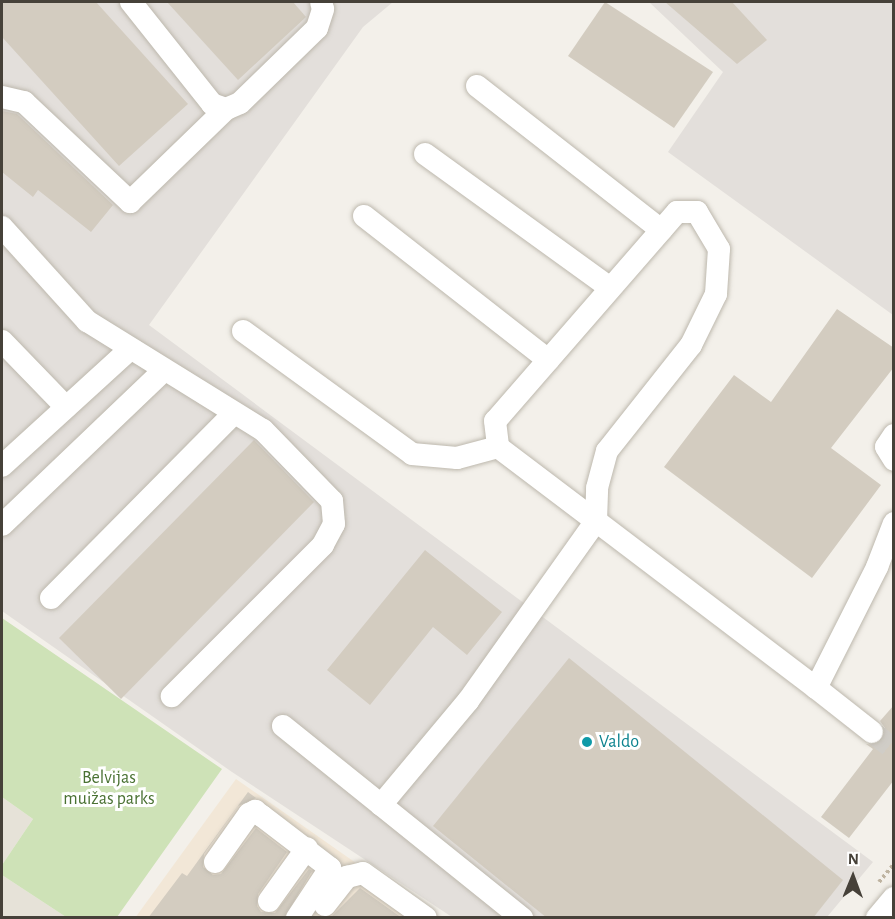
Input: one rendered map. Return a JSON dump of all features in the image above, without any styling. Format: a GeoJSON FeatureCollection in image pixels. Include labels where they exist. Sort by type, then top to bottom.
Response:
{"type":"FeatureCollection","features":[{"type":"Feature","properties":{"kind":"street"},"geometry":{"type":"LineString","coordinates":[[131,2],[212,104],[226,109]]}},
{"type":"Feature","properties":{"kind":"street"},"geometry":{"type":"LineString","coordinates":[[2,97],[24,102],[130,202],[226,109],[240,103],[317,28],[323,9],[321,2]]}},
{"type":"Feature","properties":{"kind":"street"},"geometry":{"type":"LineString","coordinates":[[477,86],[661,230]]}},
{"type":"Feature","properties":{"kind":"street"},"geometry":{"type":"LineString","coordinates":[[425,154],[610,288]]}},
{"type":"Feature","properties":{"kind":"street"},"geometry":{"type":"LineString","coordinates":[[381,805],[468,700],[596,521],[597,488],[607,451],[691,345],[716,294],[719,249],[697,212],[677,212],[495,421],[498,447],[596,521],[816,688],[872,732]]}},
{"type":"Feature","properties":{"kind":"street"},"geometry":{"type":"LineString","coordinates":[[364,216],[548,360]]}},
{"type":"Feature","properties":{"kind":"street"},"geometry":{"type":"LineString","coordinates":[[2,227],[87,321],[233,414],[263,430],[332,501],[334,524],[323,545],[172,696]]}},
{"type":"Feature","properties":{"kind":"street"},"geometry":{"type":"LineString","coordinates":[[243,331],[412,454],[458,458],[498,447]]}},
{"type":"Feature","properties":{"kind":"street"},"geometry":{"type":"LineString","coordinates":[[2,341],[66,407]]}},
{"type":"Feature","properties":{"kind":"street"},"geometry":{"type":"LineString","coordinates":[[2,466],[130,349]]}},
{"type":"Feature","properties":{"kind":"street"},"geometry":{"type":"LineString","coordinates":[[2,525],[164,370]]}},
{"type":"Feature","properties":{"kind":"street"},"geometry":{"type":"LineString","coordinates":[[51,598],[233,414]]}},
{"type":"Feature","properties":{"kind":"street"},"geometry":{"type":"LineString","coordinates":[[894,435],[886,447],[894,460]]}},
{"type":"Feature","properties":{"kind":"street"},"geometry":{"type":"LineString","coordinates":[[816,688],[878,567],[894,523]]}},
{"type":"Feature","properties":{"kind":"street"},"geometry":{"type":"LineString","coordinates":[[283,726],[522,918]]}},
{"type":"Feature","properties":{"kind":"street"},"geometry":{"type":"LineString","coordinates":[[215,862],[255,811],[326,862],[331,872],[297,918]]}},
{"type":"Feature","properties":{"kind":"street"},"geometry":{"type":"LineString","coordinates":[[269,901],[307,848]]}},
{"type":"Feature","properties":{"kind":"street"},"geometry":{"type":"LineString","coordinates":[[315,918],[347,878],[363,873],[426,918]]}},
{"type":"Feature","properties":{"kind":"street"},"geometry":{"type":"LineString","coordinates":[[877,918],[894,897]]}},
{"type":"Feature","properties":{"kind":"shaded area"},"geometry":{"type":"Polygon","coordinates":[[[2,2],[393,2],[363,27],[149,325],[873,862],[827,917],[452,917],[232,772],[2,611],[2,2]]]}},
{"type":"Feature","properties":{"kind":"shaded area"},"geometry":{"type":"Polygon","coordinates":[[[649,2],[893,2],[893,315],[668,152],[723,72],[649,2]]]}},
{"type":"Feature","properties":{"kind":"shaded area"},"geometry":{"type":"Polygon","coordinates":[[[236,779],[433,917],[135,918],[236,779]]]}},
{"type":"Feature","properties":{"kind":"shaded area"},"geometry":{"type":"Polygon","coordinates":[[[2,797],[33,819],[2,865],[2,797]]]}},
{"type":"Feature","properties":{"kind":"shaded area"},"geometry":{"type":"Polygon","coordinates":[[[2,875],[66,917],[2,917],[2,875]]]}},
{"type":"Feature","properties":{"kind":"green space","name":"Belvijas muižas parks"},"geometry":{"type":"Polygon","coordinates":[[[2,618],[222,769],[117,917],[66,917],[2,875],[2,865],[33,819],[2,797],[2,618]]]}},
{"type":"Feature","properties":{"kind":"building"},"geometry":{"type":"Polygon","coordinates":[[[2,2],[96,2],[188,104],[119,166],[2,37],[2,2]]]}},
{"type":"Feature","properties":{"kind":"building"},"geometry":{"type":"Polygon","coordinates":[[[167,2],[293,2],[306,17],[238,80],[167,2]]]}},
{"type":"Feature","properties":{"kind":"building"},"geometry":{"type":"Polygon","coordinates":[[[605,2],[713,72],[674,128],[568,56],[605,2]]]}},
{"type":"Feature","properties":{"kind":"building"},"geometry":{"type":"Polygon","coordinates":[[[665,2],[732,2],[767,40],[737,64],[665,2]]]}},
{"type":"Feature","properties":{"kind":"building"},"geometry":{"type":"Polygon","coordinates":[[[2,111],[17,114],[113,205],[91,232],[38,190],[33,197],[2,172],[2,111]]]}},
{"type":"Feature","properties":{"kind":"building"},"geometry":{"type":"Polygon","coordinates":[[[837,309],[894,348],[894,367],[831,448],[881,485],[812,578],[664,467],[734,375],[771,402],[837,309]]]}},
{"type":"Feature","properties":{"kind":"building"},"geometry":{"type":"Polygon","coordinates":[[[254,440],[314,502],[121,699],[59,638],[254,440]]]}},
{"type":"Feature","properties":{"kind":"building"},"geometry":{"type":"Polygon","coordinates":[[[425,550],[502,612],[467,655],[433,627],[370,705],[327,670],[425,550]]]}},
{"type":"Feature","properties":{"kind":"building","name":"Valdo"},"geometry":{"type":"Polygon","coordinates":[[[569,658],[843,880],[813,918],[547,918],[433,826],[569,658]]]}},
{"type":"Feature","properties":{"kind":"building"},"geometry":{"type":"Polygon","coordinates":[[[894,705],[894,780],[849,838],[821,817],[873,749],[866,744],[876,745],[883,740],[885,728],[880,721],[894,705]]]}},
{"type":"Feature","properties":{"kind":"building"},"geometry":{"type":"Polygon","coordinates":[[[248,792],[256,798],[238,806],[204,854],[203,867],[213,875],[221,874],[256,828],[287,852],[258,894],[257,906],[261,912],[275,913],[309,869],[312,871],[284,918],[148,918],[182,873],[187,876],[248,792]]]}},
{"type":"Feature","properties":{"kind":"building"},"geometry":{"type":"Polygon","coordinates":[[[360,888],[402,918],[330,918],[360,888]]]}},
{"type":"Feature","properties":{"kind":"tunnel"},"geometry":{"type":"LineString","coordinates":[[872,732],[894,749]]}},
{"type":"Feature","properties":{"kind":"place","name":"Valdo"},"geometry":{"type":"Point","coordinates":[587,742]}}]}
